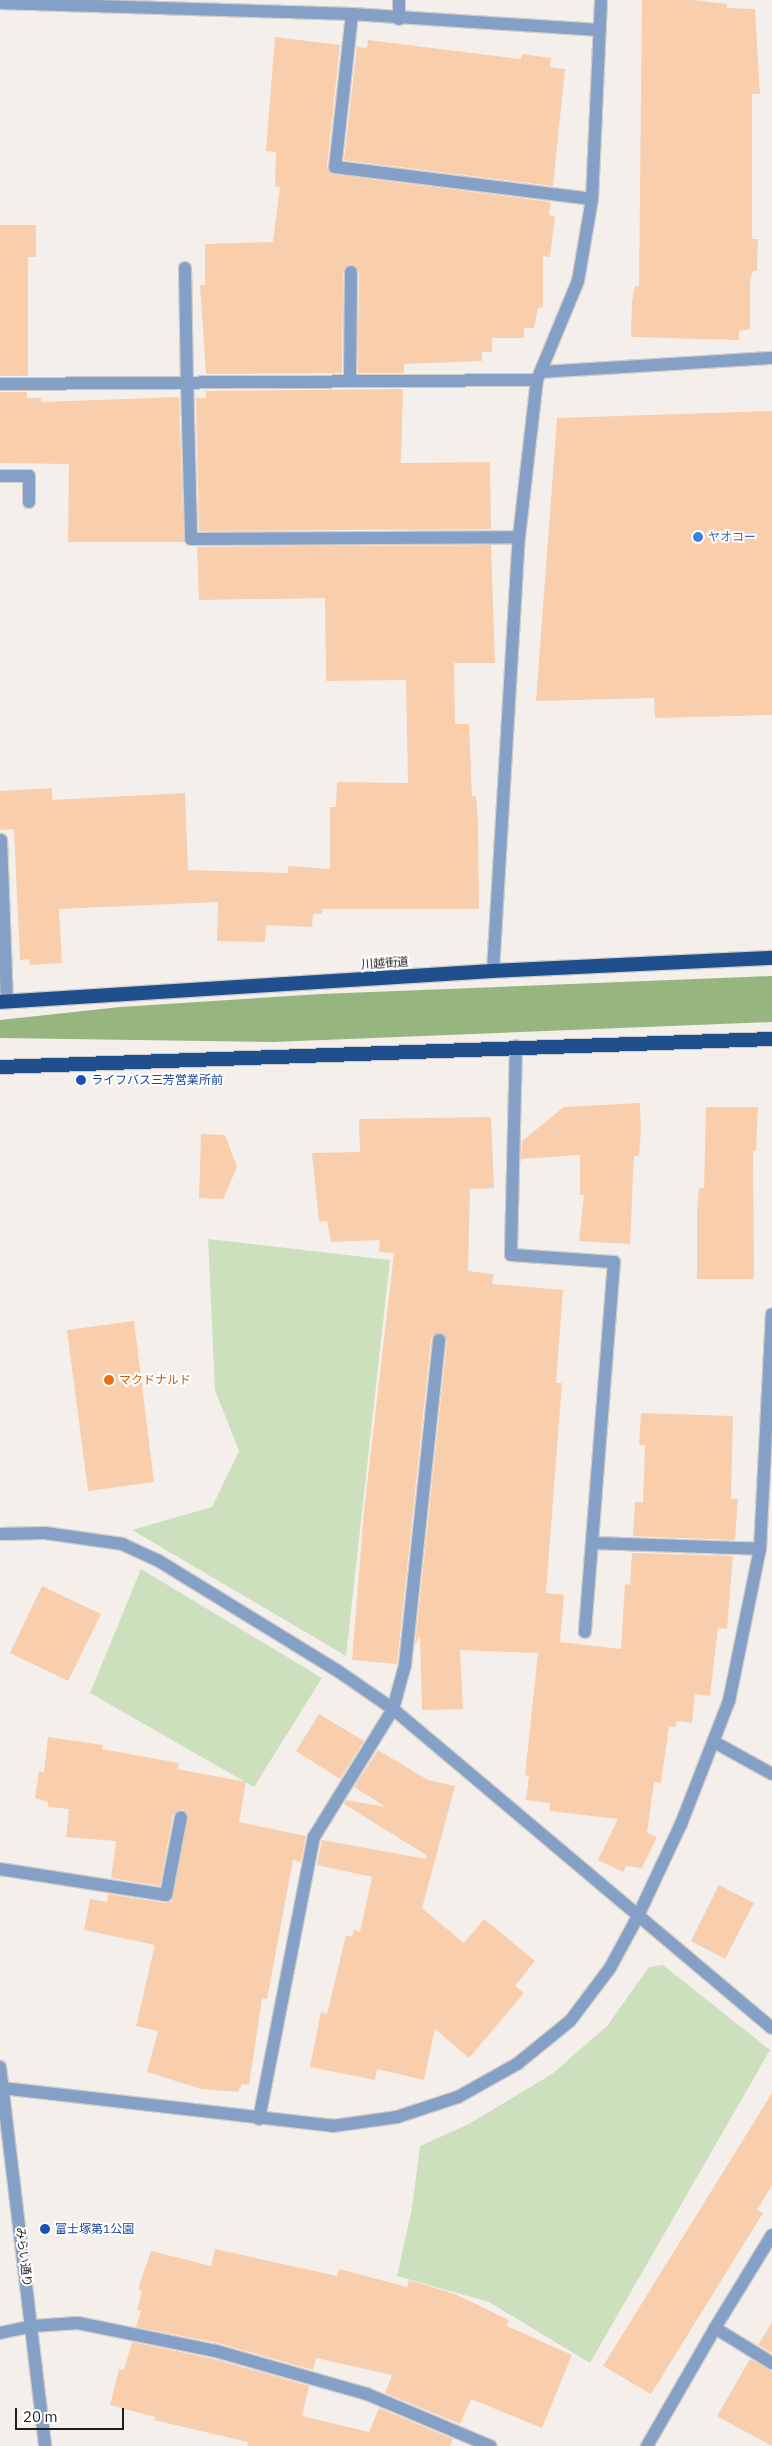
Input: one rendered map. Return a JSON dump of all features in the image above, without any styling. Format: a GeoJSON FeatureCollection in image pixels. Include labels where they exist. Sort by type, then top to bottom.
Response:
{"type":"FeatureCollection","features":[{"type":"Feature","properties":{"kind":"highway","name":"川越街道"},"geometry":{"type":"LineString","coordinates":[[3,1002],[493,971],[772,958]]}},
{"type":"Feature","properties":{"kind":"highway"},"geometry":{"type":"LineString","coordinates":[[0,1067],[516,1046],[772,1039]]}},
{"type":"Feature","properties":{"kind":"street"},"geometry":{"type":"LineString","coordinates":[[399,0],[399,18]]}},
{"type":"Feature","properties":{"kind":"street"},"geometry":{"type":"LineString","coordinates":[[493,971],[519,538],[539,376],[578,281],[592,198],[601,0]]}},
{"type":"Feature","properties":{"kind":"street"},"geometry":{"type":"LineString","coordinates":[[0,3],[238,5],[399,18],[599,30]]}},
{"type":"Feature","properties":{"kind":"street"},"geometry":{"type":"LineString","coordinates":[[352,14],[335,168],[592,198]]}},
{"type":"Feature","properties":{"kind":"street"},"geometry":{"type":"LineString","coordinates":[[185,268],[191,539],[519,538]]}},
{"type":"Feature","properties":{"kind":"street"},"geometry":{"type":"LineString","coordinates":[[350,381],[352,272]]}},
{"type":"Feature","properties":{"kind":"street"},"geometry":{"type":"LineString","coordinates":[[0,384],[350,381],[539,376],[772,358]]}},
{"type":"Feature","properties":{"kind":"street"},"geometry":{"type":"LineString","coordinates":[[0,476],[29,476],[29,502]]}},
{"type":"Feature","properties":{"kind":"street"},"geometry":{"type":"LineString","coordinates":[[1,840],[3,1002]]}},
{"type":"Feature","properties":{"kind":"street"},"geometry":{"type":"LineString","coordinates":[[516,1046],[511,1256],[614,1262],[585,1632]]}},
{"type":"Feature","properties":{"kind":"street"},"geometry":{"type":"LineString","coordinates":[[2,2088],[333,2126],[397,2117],[488,2083],[542,2047],[570,2022],[610,1968],[637,1918],[716,1743],[741,1660],[760,1549],[769,1463],[772,1314]]}},
{"type":"Feature","properties":{"kind":"street"},"geometry":{"type":"LineString","coordinates":[[259,2119],[314,1837],[394,1709],[405,1664],[439,1340]]}},
{"type":"Feature","properties":{"kind":"street"},"geometry":{"type":"LineString","coordinates":[[0,1534],[45,1532],[122,1544],[167,1567],[394,1709],[637,1918],[772,2028]]}},
{"type":"Feature","properties":{"kind":"street"},"geometry":{"type":"LineString","coordinates":[[592,1543],[760,1549]]}},
{"type":"Feature","properties":{"kind":"street"},"geometry":{"type":"LineString","coordinates":[[716,1743],[772,1774]]}},
{"type":"Feature","properties":{"kind":"street"},"geometry":{"type":"LineString","coordinates":[[0,1870],[166,1895],[181,1817]]}},
{"type":"Feature","properties":{"kind":"street","name":"みらい通り"},"geometry":{"type":"LineString","coordinates":[[0,2067],[45,2446]]}},
{"type":"Feature","properties":{"kind":"street"},"geometry":{"type":"LineString","coordinates":[[647,2446],[715,2328],[772,2235]]}},
{"type":"Feature","properties":{"kind":"street"},"geometry":{"type":"LineString","coordinates":[[0,2333],[32,2326],[92,2325],[216,2351],[367,2394],[490,2446]]}},
{"type":"Feature","properties":{"kind":"street"},"geometry":{"type":"LineString","coordinates":[[715,2328],[772,2363]]}},
{"type":"Feature","properties":{"kind":"green space"},"geometry":{"type":"Polygon","coordinates":[[[772,976],[772,1022],[273,1042],[0,1038],[0,1020],[120,1007],[321,994],[772,976]]]}},
{"type":"Feature","properties":{"kind":"green space"},"geometry":{"type":"Polygon","coordinates":[[[208,1239],[390,1260],[346,1656],[132,1530],[212,1507],[239,1451],[215,1390],[208,1239]]]}},
{"type":"Feature","properties":{"kind":"green space"},"geometry":{"type":"Polygon","coordinates":[[[141,1569],[322,1678],[254,1787],[90,1693],[141,1569]]]}},
{"type":"Feature","properties":{"kind":"green space"},"geometry":{"type":"Polygon","coordinates":[[[663,1965],[770,2050],[590,2363],[489,2302],[397,2276],[412,2208],[420,2146],[469,2124],[552,2074],[607,2026],[649,1967],[663,1965]]]}},
{"type":"Feature","properties":{"kind":"building"},"geometry":{"type":"Polygon","coordinates":[[[642,0],[692,0],[727,4],[727,8],[755,9],[760,94],[752,94],[752,239],[758,239],[757,271],[753,271],[750,281],[750,329],[739,331],[739,340],[631,337],[632,301],[635,286],[639,286],[642,0]]]}},
{"type":"Feature","properties":{"kind":"building"},"geometry":{"type":"Polygon","coordinates":[[[275,37],[340,45],[327,166],[331,174],[551,202],[549,215],[555,216],[550,257],[543,256],[543,307],[538,308],[534,328],[524,328],[524,338],[492,338],[492,352],[482,352],[482,361],[404,364],[404,373],[358,373],[359,272],[351,264],[343,272],[342,373],[206,374],[200,285],[205,285],[205,244],[273,242],[280,187],[275,187],[276,152],[266,151],[275,37]]]}},
{"type":"Feature","properties":{"kind":"building"},"geometry":{"type":"Polygon","coordinates":[[[368,40],[521,59],[522,54],[551,58],[550,67],[565,69],[553,186],[344,160],[357,47],[367,48],[368,40]]]}},
{"type":"Feature","properties":{"kind":"building"},"geometry":{"type":"Polygon","coordinates":[[[0,225],[36,225],[36,257],[28,257],[28,376],[0,376],[0,225]]]}},
{"type":"Feature","properties":{"kind":"building"},"geometry":{"type":"Polygon","coordinates":[[[403,389],[401,463],[490,462],[491,529],[199,531],[196,398],[206,398],[206,391],[403,389]]]}},
{"type":"Feature","properties":{"kind":"building"},"geometry":{"type":"Polygon","coordinates":[[[0,392],[27,392],[27,398],[41,398],[41,402],[179,397],[184,542],[68,542],[69,464],[0,463],[0,392]]]}},
{"type":"Feature","properties":{"kind":"building"},"geometry":{"type":"Polygon","coordinates":[[[772,411],[772,715],[655,718],[654,698],[536,701],[557,418],[772,411]]]}},
{"type":"Feature","properties":{"kind":"building"},"geometry":{"type":"Polygon","coordinates":[[[491,545],[495,663],[454,663],[455,724],[469,724],[472,796],[476,796],[478,823],[479,909],[322,909],[322,914],[313,914],[312,927],[266,925],[265,942],[217,941],[218,902],[59,909],[62,963],[30,965],[29,959],[20,960],[14,829],[0,830],[0,791],[52,788],[52,800],[185,793],[188,870],[288,873],[288,866],[330,869],[330,807],[336,807],[337,782],[408,783],[406,680],[326,681],[325,598],[199,600],[197,547],[491,545]]]}},
{"type":"Feature","properties":{"kind":"building"},"geometry":{"type":"Polygon","coordinates":[[[640,1103],[641,1130],[639,1156],[634,1156],[630,1244],[579,1241],[584,1195],[580,1195],[580,1155],[521,1159],[522,1141],[564,1107],[640,1103]]]}},
{"type":"Feature","properties":{"kind":"building"},"geometry":{"type":"Polygon","coordinates":[[[706,1107],[758,1107],[756,1151],[753,1151],[754,1279],[697,1279],[697,1211],[699,1188],[704,1188],[706,1107]]]}},
{"type":"Feature","properties":{"kind":"building"},"geometry":{"type":"Polygon","coordinates":[[[491,1117],[494,1188],[470,1189],[468,1271],[494,1274],[492,1284],[563,1290],[556,1383],[562,1383],[546,1593],[564,1595],[560,1642],[621,1649],[625,1584],[630,1585],[632,1553],[733,1556],[727,1629],[718,1628],[710,1696],[695,1694],[692,1723],[676,1721],[676,1727],[669,1726],[661,1783],[654,1782],[647,1833],[657,1837],[642,1868],[626,1866],[623,1872],[598,1860],[618,1819],[550,1811],[550,1803],[526,1800],[529,1776],[525,1775],[538,1653],[460,1650],[463,1709],[422,1710],[420,1636],[415,1645],[447,1341],[440,1332],[431,1339],[397,1664],[352,1660],[364,1511],[394,1253],[379,1252],[380,1240],[331,1242],[327,1221],[319,1222],[312,1153],[360,1152],[359,1119],[491,1117]]]}},
{"type":"Feature","properties":{"kind":"building"},"geometry":{"type":"Polygon","coordinates":[[[201,1134],[225,1135],[237,1167],[223,1199],[199,1198],[201,1134]]]}},
{"type":"Feature","properties":{"kind":"building"},"geometry":{"type":"Polygon","coordinates":[[[134,1321],[154,1482],[88,1491],[67,1330],[134,1321]]]}},
{"type":"Feature","properties":{"kind":"building"},"geometry":{"type":"Polygon","coordinates":[[[641,1413],[733,1416],[731,1499],[738,1499],[735,1540],[633,1536],[635,1502],[643,1502],[645,1445],[639,1445],[641,1413]]]}},
{"type":"Feature","properties":{"kind":"building"},"geometry":{"type":"Polygon","coordinates":[[[42,1586],[101,1614],[68,1681],[10,1653],[42,1586]]]}},
{"type":"Feature","properties":{"kind":"building"},"geometry":{"type":"Polygon","coordinates":[[[319,1714],[364,1741],[340,1779],[296,1751],[319,1714]]]}},
{"type":"Feature","properties":{"kind":"building"},"geometry":{"type":"Polygon","coordinates":[[[48,1737],[103,1745],[102,1749],[179,1763],[177,1769],[246,1782],[239,1822],[306,1836],[301,1862],[293,1860],[267,1999],[262,1998],[249,2085],[242,2084],[238,2092],[201,2089],[147,2072],[158,2031],[136,2026],[155,1945],[84,1930],[90,1899],[107,1902],[108,1894],[165,1903],[172,1901],[188,1814],[182,1809],[173,1815],[160,1886],[111,1878],[116,1841],[66,1837],[69,1809],[48,1807],[48,1802],[35,1798],[39,1771],[44,1772],[48,1737]]]}},
{"type":"Feature","properties":{"kind":"building"},"geometry":{"type":"Polygon","coordinates":[[[378,1750],[428,1780],[455,1786],[422,1908],[464,1943],[484,1919],[535,1961],[515,1986],[524,1993],[469,2058],[435,2029],[424,2080],[377,2069],[375,2080],[310,2067],[321,2012],[327,2014],[346,1935],[352,1937],[354,1930],[360,1932],[372,1877],[317,1865],[322,1840],[426,1859],[426,1855],[344,1804],[346,1800],[386,1807],[354,1787],[378,1750]]]}},
{"type":"Feature","properties":{"kind":"building"},"geometry":{"type":"Polygon","coordinates":[[[719,1885],[754,1903],[725,1959],[691,1941],[719,1885]]]}},
{"type":"Feature","properties":{"kind":"building"},"geometry":{"type":"Polygon","coordinates":[[[772,2093],[772,2185],[757,2210],[763,2213],[651,2394],[603,2366],[772,2093]]]}},
{"type":"Feature","properties":{"kind":"building"},"geometry":{"type":"Polygon","coordinates":[[[215,2249],[337,2276],[339,2269],[407,2287],[409,2280],[455,2294],[509,2320],[507,2326],[572,2355],[542,2428],[471,2399],[460,2424],[385,2393],[392,2375],[316,2358],[313,2370],[218,2343],[136,2327],[141,2311],[137,2310],[142,2291],[138,2289],[151,2251],[211,2266],[215,2249]]]}},
{"type":"Feature","properties":{"kind":"building"},"geometry":{"type":"Polygon","coordinates":[[[772,2322],[772,2353],[758,2345],[772,2322]]]}},
{"type":"Feature","properties":{"kind":"building"},"geometry":{"type":"Polygon","coordinates":[[[132,2342],[214,2359],[309,2386],[302,2416],[369,2432],[379,2408],[453,2439],[450,2446],[247,2446],[248,2442],[154,2420],[155,2417],[110,2405],[119,2369],[124,2370],[132,2342]]]}},
{"type":"Feature","properties":{"kind":"building"},"geometry":{"type":"Polygon","coordinates":[[[750,2359],[772,2371],[772,2446],[717,2416],[750,2359]]]}},
{"type":"Feature","properties":{"kind":"place","name":"ヤオコー"},"geometry":{"type":"Point","coordinates":[698,537]}},
{"type":"Feature","properties":{"kind":"place","name":"ライフバス三芳営業所前"},"geometry":{"type":"Point","coordinates":[81,1080]}},
{"type":"Feature","properties":{"kind":"place","name":"マクドナルド"},"geometry":{"type":"Point","coordinates":[109,1380]}},
{"type":"Feature","properties":{"kind":"place","name":"富士塚第1公園"},"geometry":{"type":"Point","coordinates":[45,2229]}}]}
